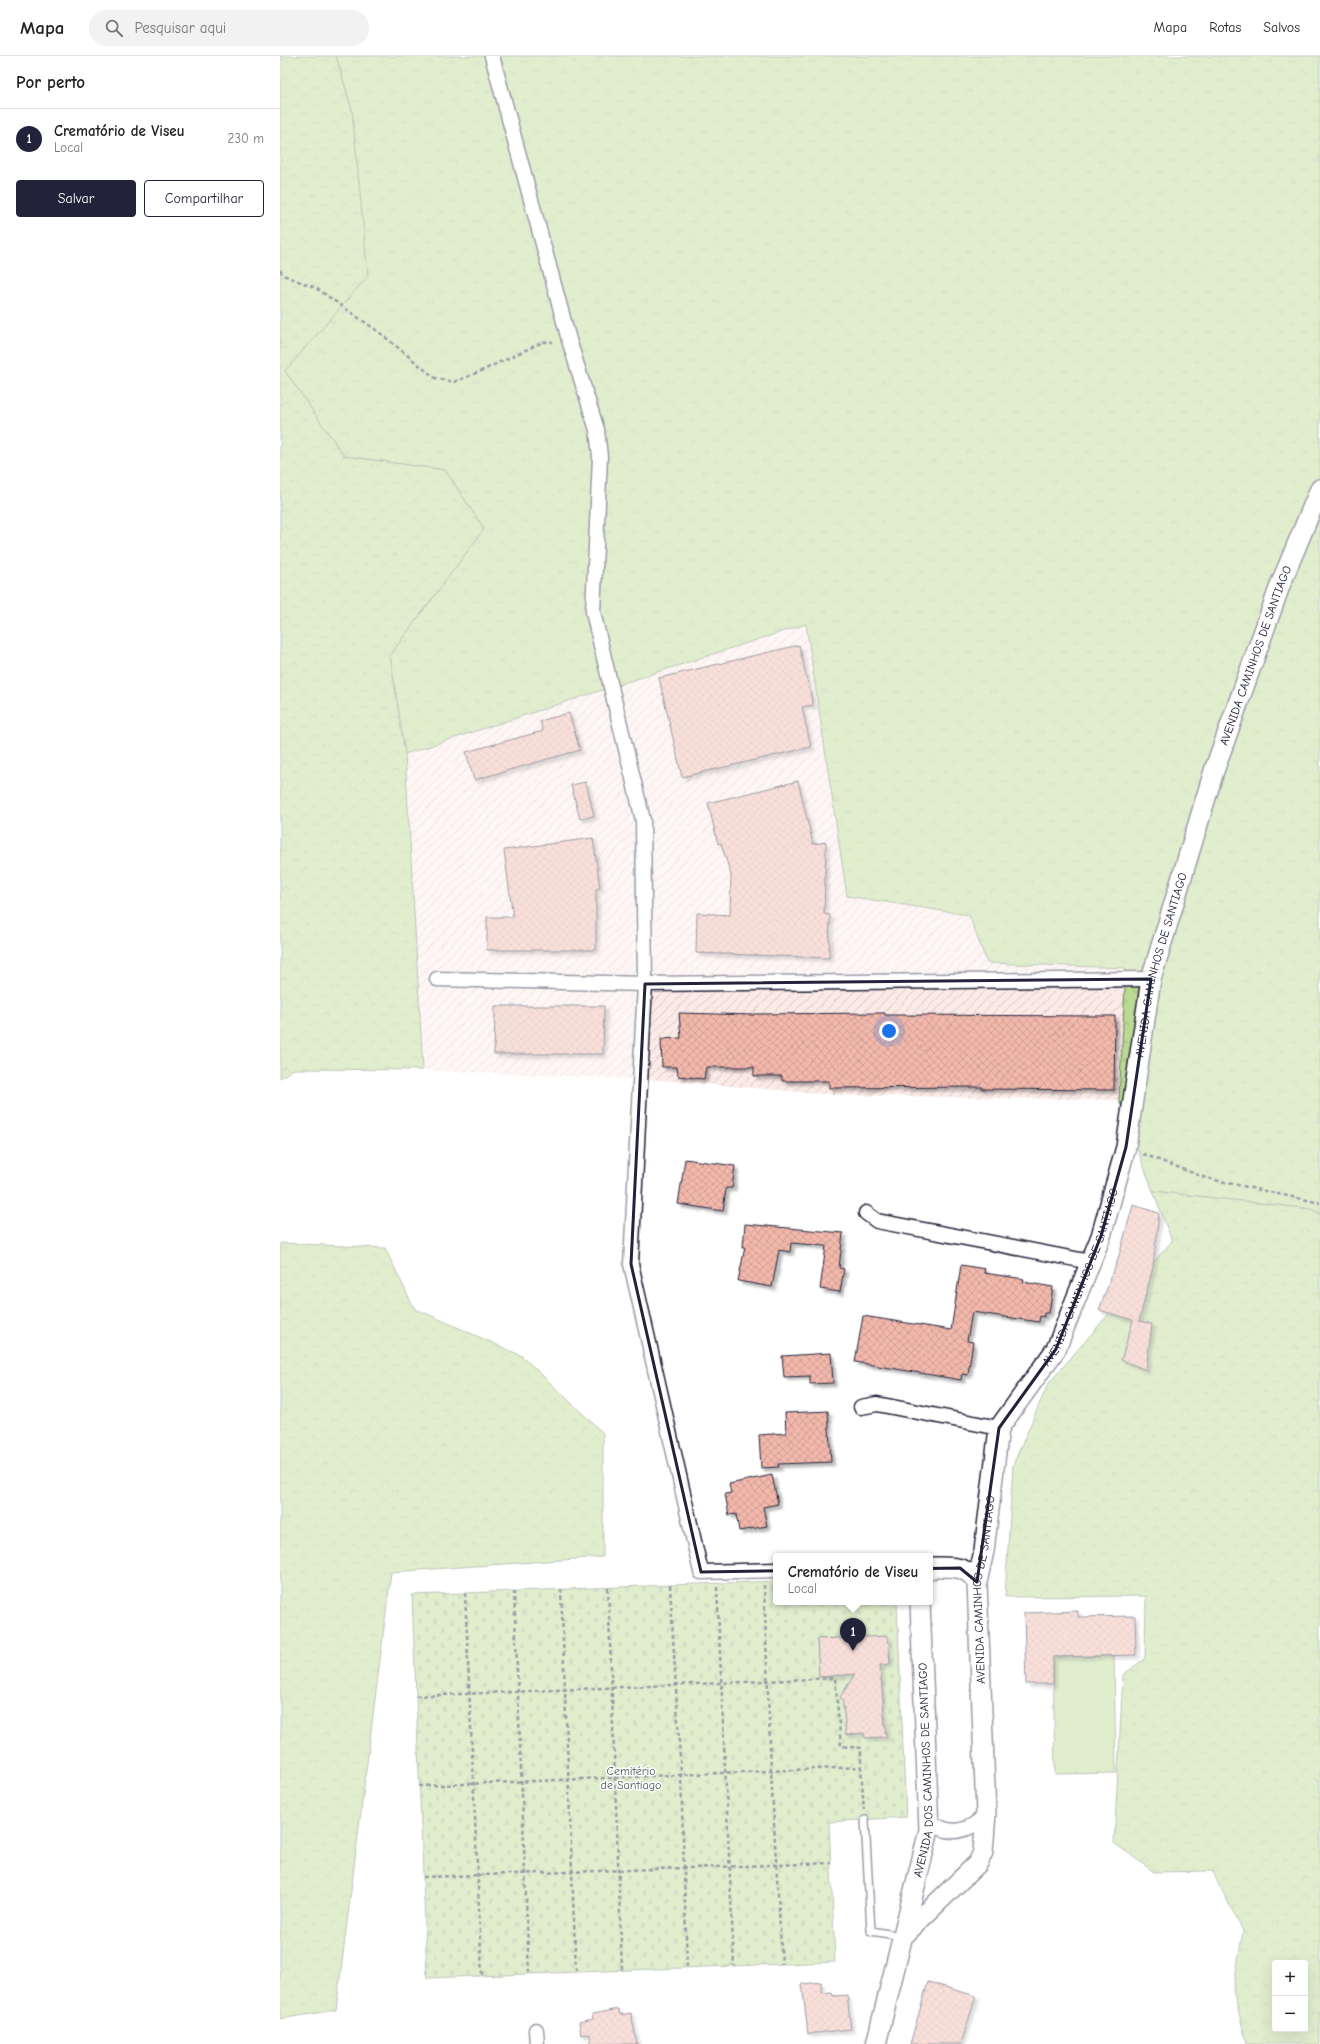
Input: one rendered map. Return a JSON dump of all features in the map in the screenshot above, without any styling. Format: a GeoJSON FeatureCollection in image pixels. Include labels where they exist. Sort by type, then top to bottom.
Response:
{"type":"FeatureCollection","features":[{"type":"Feature","properties":{"kind":"street"},"geometry":{"type":"LineString","coordinates":[[492,56],[569,340],[598,437],[600,457],[592,612],[643,820],[645,984],[631,1264],[701,1572],[773,1570]]}},
{"type":"Feature","properties":{"kind":"street","name":"AVENIDA CAMINHOS DE SANTIAGO"},"geometry":{"type":"LineString","coordinates":[[902,1936],[978,1863],[983,1852],[986,1814],[977,1582],[984,1551],[998,1428],[1056,1349],[1100,1236],[1126,1147],[1151,979],[1214,771],[1281,583],[1320,489]]}},
{"type":"Feature","properties":{"kind":"street"},"geometry":{"type":"LineString","coordinates":[[437,979],[645,984],[1151,979]]}},
{"type":"Feature","properties":{"kind":"street"},"geometry":{"type":"LineString","coordinates":[[866,1213],[877,1222],[1090,1262]]}},
{"type":"Feature","properties":{"kind":"street"},"geometry":{"type":"LineString","coordinates":[[861,1407],[877,1404],[998,1428]]}},
{"type":"Feature","properties":{"kind":"street"},"geometry":{"type":"LineString","coordinates":[[933,1568],[960,1568],[968,1571],[977,1582]]}},
{"type":"Feature","properties":{"kind":"street","name":"AVENIDA DOS CAMINHOS DE SANTIAGO"},"geometry":{"type":"LineString","coordinates":[[902,1936],[930,1830],[920,1605]]}},
{"type":"Feature","properties":{"kind":"street"},"geometry":{"type":"LineString","coordinates":[[930,1820],[937,1828],[948,1831],[960,1830],[971,1827],[986,1814]]}},
{"type":"Feature","properties":{"kind":"street"},"geometry":{"type":"LineString","coordinates":[[876,2044],[902,1936]]}},
{"type":"Feature","properties":{"kind":"street"},"geometry":{"type":"LineString","coordinates":[[536,2030],[537,2044]]}},
{"type":"Feature","properties":{"kind":"lane"},"geometry":{"type":"LineString","coordinates":[[864,1820],[871,1931],[902,1936]]}},
{"type":"Feature","properties":{"kind":"path"},"geometry":{"type":"LineString","coordinates":[[280,270],[283,275],[316,288],[380,332],[435,378],[454,382],[481,372],[543,342],[569,340]]}},
{"type":"Feature","properties":{"kind":"path"},"geometry":{"type":"LineString","coordinates":[[1126,1147],[1206,1178],[1320,1203]]}},
{"type":"Feature","properties":{"kind":"path"},"geometry":{"type":"LineString","coordinates":[[764,1581],[771,1771],[782,1964]]}},
{"type":"Feature","properties":{"kind":"path"},"geometry":{"type":"LineString","coordinates":[[717,1583],[734,1966]]}},
{"type":"Feature","properties":{"kind":"path"},"geometry":{"type":"LineString","coordinates":[[670,1585],[681,1775],[687,1968]]}},
{"type":"Feature","properties":{"kind":"path"},"geometry":{"type":"LineString","coordinates":[[608,1588],[622,1970]]}},
{"type":"Feature","properties":{"kind":"path"},"geometry":{"type":"LineString","coordinates":[[561,1589],[576,1972]]}},
{"type":"Feature","properties":{"kind":"path"},"geometry":{"type":"LineString","coordinates":[[514,1591],[529,1974]]}},
{"type":"Feature","properties":{"kind":"path"},"geometry":{"type":"LineString","coordinates":[[465,1593],[482,1976]]}},
{"type":"Feature","properties":{"kind":"path"},"geometry":{"type":"LineString","coordinates":[[416,1696],[835,1678],[841,1746],[861,1748],[864,1820]]}},
{"type":"Feature","properties":{"kind":"path"},"geometry":{"type":"LineString","coordinates":[[420,1786],[861,1767]]}},
{"type":"Feature","properties":{"kind":"path"},"geometry":{"type":"LineString","coordinates":[[423,1877],[831,1862]]}},
{"type":"Feature","properties":{"kind":"highlighted area"},"geometry":{"type":"Polygon","coordinates":[[[1151,979],[1126,1147],[1101,1236],[1056,1349],[999,1428],[977,1582],[960,1568],[701,1572],[631,1264],[645,984],[1151,979]]]}},
{"type":"Feature","properties":{"kind":"shaded area"},"geometry":{"type":"Polygon","coordinates":[[[807,624],[847,896],[969,915],[988,963],[1126,968],[1119,1100],[839,1095],[660,1080],[423,1070],[405,754],[807,624]]]}},
{"type":"Feature","properties":{"kind":"green space"},"geometry":{"type":"Polygon","coordinates":[[[280,56],[336,56],[352,110],[368,276],[285,371],[344,456],[445,470],[484,529],[390,655],[405,754],[423,1070],[294,1069],[280,1078],[280,56]]]}},
{"type":"Feature","properties":{"kind":"green space"},"geometry":{"type":"Polygon","coordinates":[[[336,56],[1320,56],[1320,1214],[1311,1209],[1153,1191],[1119,1100],[1126,968],[987,963],[969,915],[847,896],[806,624],[405,754],[390,655],[484,529],[445,470],[344,456],[285,371],[367,276],[352,110],[336,56]]]}},
{"type":"Feature","properties":{"kind":"green space"},"geometry":{"type":"Polygon","coordinates":[[[1153,1191],[1311,1209],[1320,1214],[1320,2044],[1247,2044],[1233,1990],[1243,1931],[1212,1871],[1154,1872],[1114,1843],[1123,1675],[1145,1658],[1146,1596],[1005,1597],[1013,1465],[1048,1384],[1172,1241],[1153,1191]]]}},
{"type":"Feature","properties":{"kind":"green space"},"geometry":{"type":"Polygon","coordinates":[[[280,1243],[385,1248],[414,1308],[522,1356],[603,1433],[603,1557],[391,1572],[336,2010],[280,2019],[280,1243]]]}},
{"type":"Feature","properties":{"kind":"green space","name":"Cemitério de Santiago"},"geometry":{"type":"Polygon","coordinates":[[[773,1581],[773,1605],[897,1605],[906,1817],[829,1822],[835,1962],[427,1978],[412,1595],[773,1581]]]}},
{"type":"Feature","properties":{"kind":"green space"},"geometry":{"type":"Polygon","coordinates":[[[1114,1656],[1116,1773],[1055,1774],[1053,1657],[1114,1656]]]}},
{"type":"Feature","properties":{"kind":"building"},"geometry":{"type":"Polygon","coordinates":[[[799,645],[813,705],[802,707],[811,747],[682,777],[659,678],[799,645]]]}},
{"type":"Feature","properties":{"kind":"building"},"geometry":{"type":"Polygon","coordinates":[[[569,713],[580,750],[474,780],[466,752],[543,731],[540,721],[569,713]]]}},
{"type":"Feature","properties":{"kind":"building"},"geometry":{"type":"Polygon","coordinates":[[[798,781],[813,844],[826,842],[824,914],[830,915],[829,958],[696,953],[697,913],[730,915],[731,875],[721,843],[718,844],[708,803],[798,781]]]}},
{"type":"Feature","properties":{"kind":"building"},"geometry":{"type":"Polygon","coordinates":[[[586,782],[594,816],[580,819],[571,785],[586,782]]]}},
{"type":"Feature","properties":{"kind":"building"},"geometry":{"type":"Polygon","coordinates":[[[593,838],[600,888],[596,889],[596,950],[487,950],[487,917],[513,917],[504,850],[593,838]]]}},
{"type":"Feature","properties":{"kind":"building"},"geometry":{"type":"Polygon","coordinates":[[[495,1006],[604,1006],[603,1054],[494,1054],[495,1006]]]}},
{"type":"Feature","properties":{"kind":"building"},"geometry":{"type":"Polygon","coordinates":[[[679,1013],[754,1015],[885,1013],[885,1015],[1115,1016],[1114,1090],[982,1089],[982,1087],[829,1088],[829,1081],[782,1081],[782,1076],[754,1076],[754,1067],[706,1067],[704,1079],[678,1076],[677,1067],[662,1067],[661,1039],[681,1038],[679,1013]]]}},
{"type":"Feature","properties":{"kind":"building"},"geometry":{"type":"Polygon","coordinates":[[[685,1159],[735,1166],[732,1188],[726,1188],[723,1211],[678,1204],[685,1159]]]}},
{"type":"Feature","properties":{"kind":"building"},"geometry":{"type":"Polygon","coordinates":[[[1133,1205],[1159,1213],[1153,1267],[1139,1321],[1152,1324],[1146,1370],[1121,1360],[1133,1320],[1099,1310],[1118,1259],[1133,1205]]]}},
{"type":"Feature","properties":{"kind":"building"},"geometry":{"type":"Polygon","coordinates":[[[745,1224],[843,1233],[839,1268],[844,1269],[840,1292],[820,1289],[826,1246],[791,1243],[790,1252],[779,1250],[772,1287],[738,1281],[745,1247],[743,1247],[745,1224]]]}},
{"type":"Feature","properties":{"kind":"building"},"geometry":{"type":"Polygon","coordinates":[[[961,1265],[985,1269],[984,1273],[1024,1279],[1023,1282],[1053,1287],[1049,1313],[1044,1313],[1044,1317],[1040,1316],[1039,1322],[972,1312],[967,1341],[973,1342],[968,1375],[962,1374],[961,1380],[855,1362],[863,1316],[951,1330],[961,1265]]]}},
{"type":"Feature","properties":{"kind":"building"},"geometry":{"type":"Polygon","coordinates":[[[831,1353],[833,1383],[810,1384],[810,1376],[784,1377],[782,1356],[831,1353]]]}},
{"type":"Feature","properties":{"kind":"building"},"geometry":{"type":"Polygon","coordinates":[[[828,1411],[831,1462],[778,1464],[779,1467],[761,1468],[759,1435],[786,1433],[785,1413],[828,1411]]]}},
{"type":"Feature","properties":{"kind":"building"},"geometry":{"type":"Polygon","coordinates":[[[772,1475],[778,1504],[763,1507],[767,1526],[739,1531],[736,1514],[729,1515],[725,1494],[731,1493],[729,1484],[772,1475]]]}},
{"type":"Feature","properties":{"kind":"building"},"geometry":{"type":"Polygon","coordinates":[[[1078,1611],[1078,1617],[1135,1616],[1136,1655],[1053,1657],[1053,1684],[1026,1684],[1024,1613],[1078,1611]]]}},
{"type":"Feature","properties":{"kind":"building"},"geometry":{"type":"Polygon","coordinates":[[[888,1636],[890,1664],[880,1665],[886,1737],[865,1738],[864,1733],[846,1735],[843,1703],[840,1697],[855,1674],[819,1677],[817,1639],[888,1636]]]}},
{"type":"Feature","properties":{"kind":"building"},"geometry":{"type":"Polygon","coordinates":[[[821,1982],[822,1993],[832,1992],[833,1996],[847,1995],[851,2029],[808,2034],[802,1984],[821,1982]]]}},
{"type":"Feature","properties":{"kind":"building"},"geometry":{"type":"Polygon","coordinates":[[[928,1982],[976,1996],[961,2044],[910,2044],[928,1982]]]}},
{"type":"Feature","properties":{"kind":"building"},"geometry":{"type":"Polygon","coordinates":[[[619,2009],[620,2015],[631,2013],[637,2044],[591,2044],[590,2034],[581,2035],[579,2022],[593,2019],[592,2014],[619,2009]]]}},
{"type":"Feature","properties":{"kind":"place","name":"Crematório de Viseu"},"geometry":{"type":"Point","coordinates":[853,1651]}}]}
